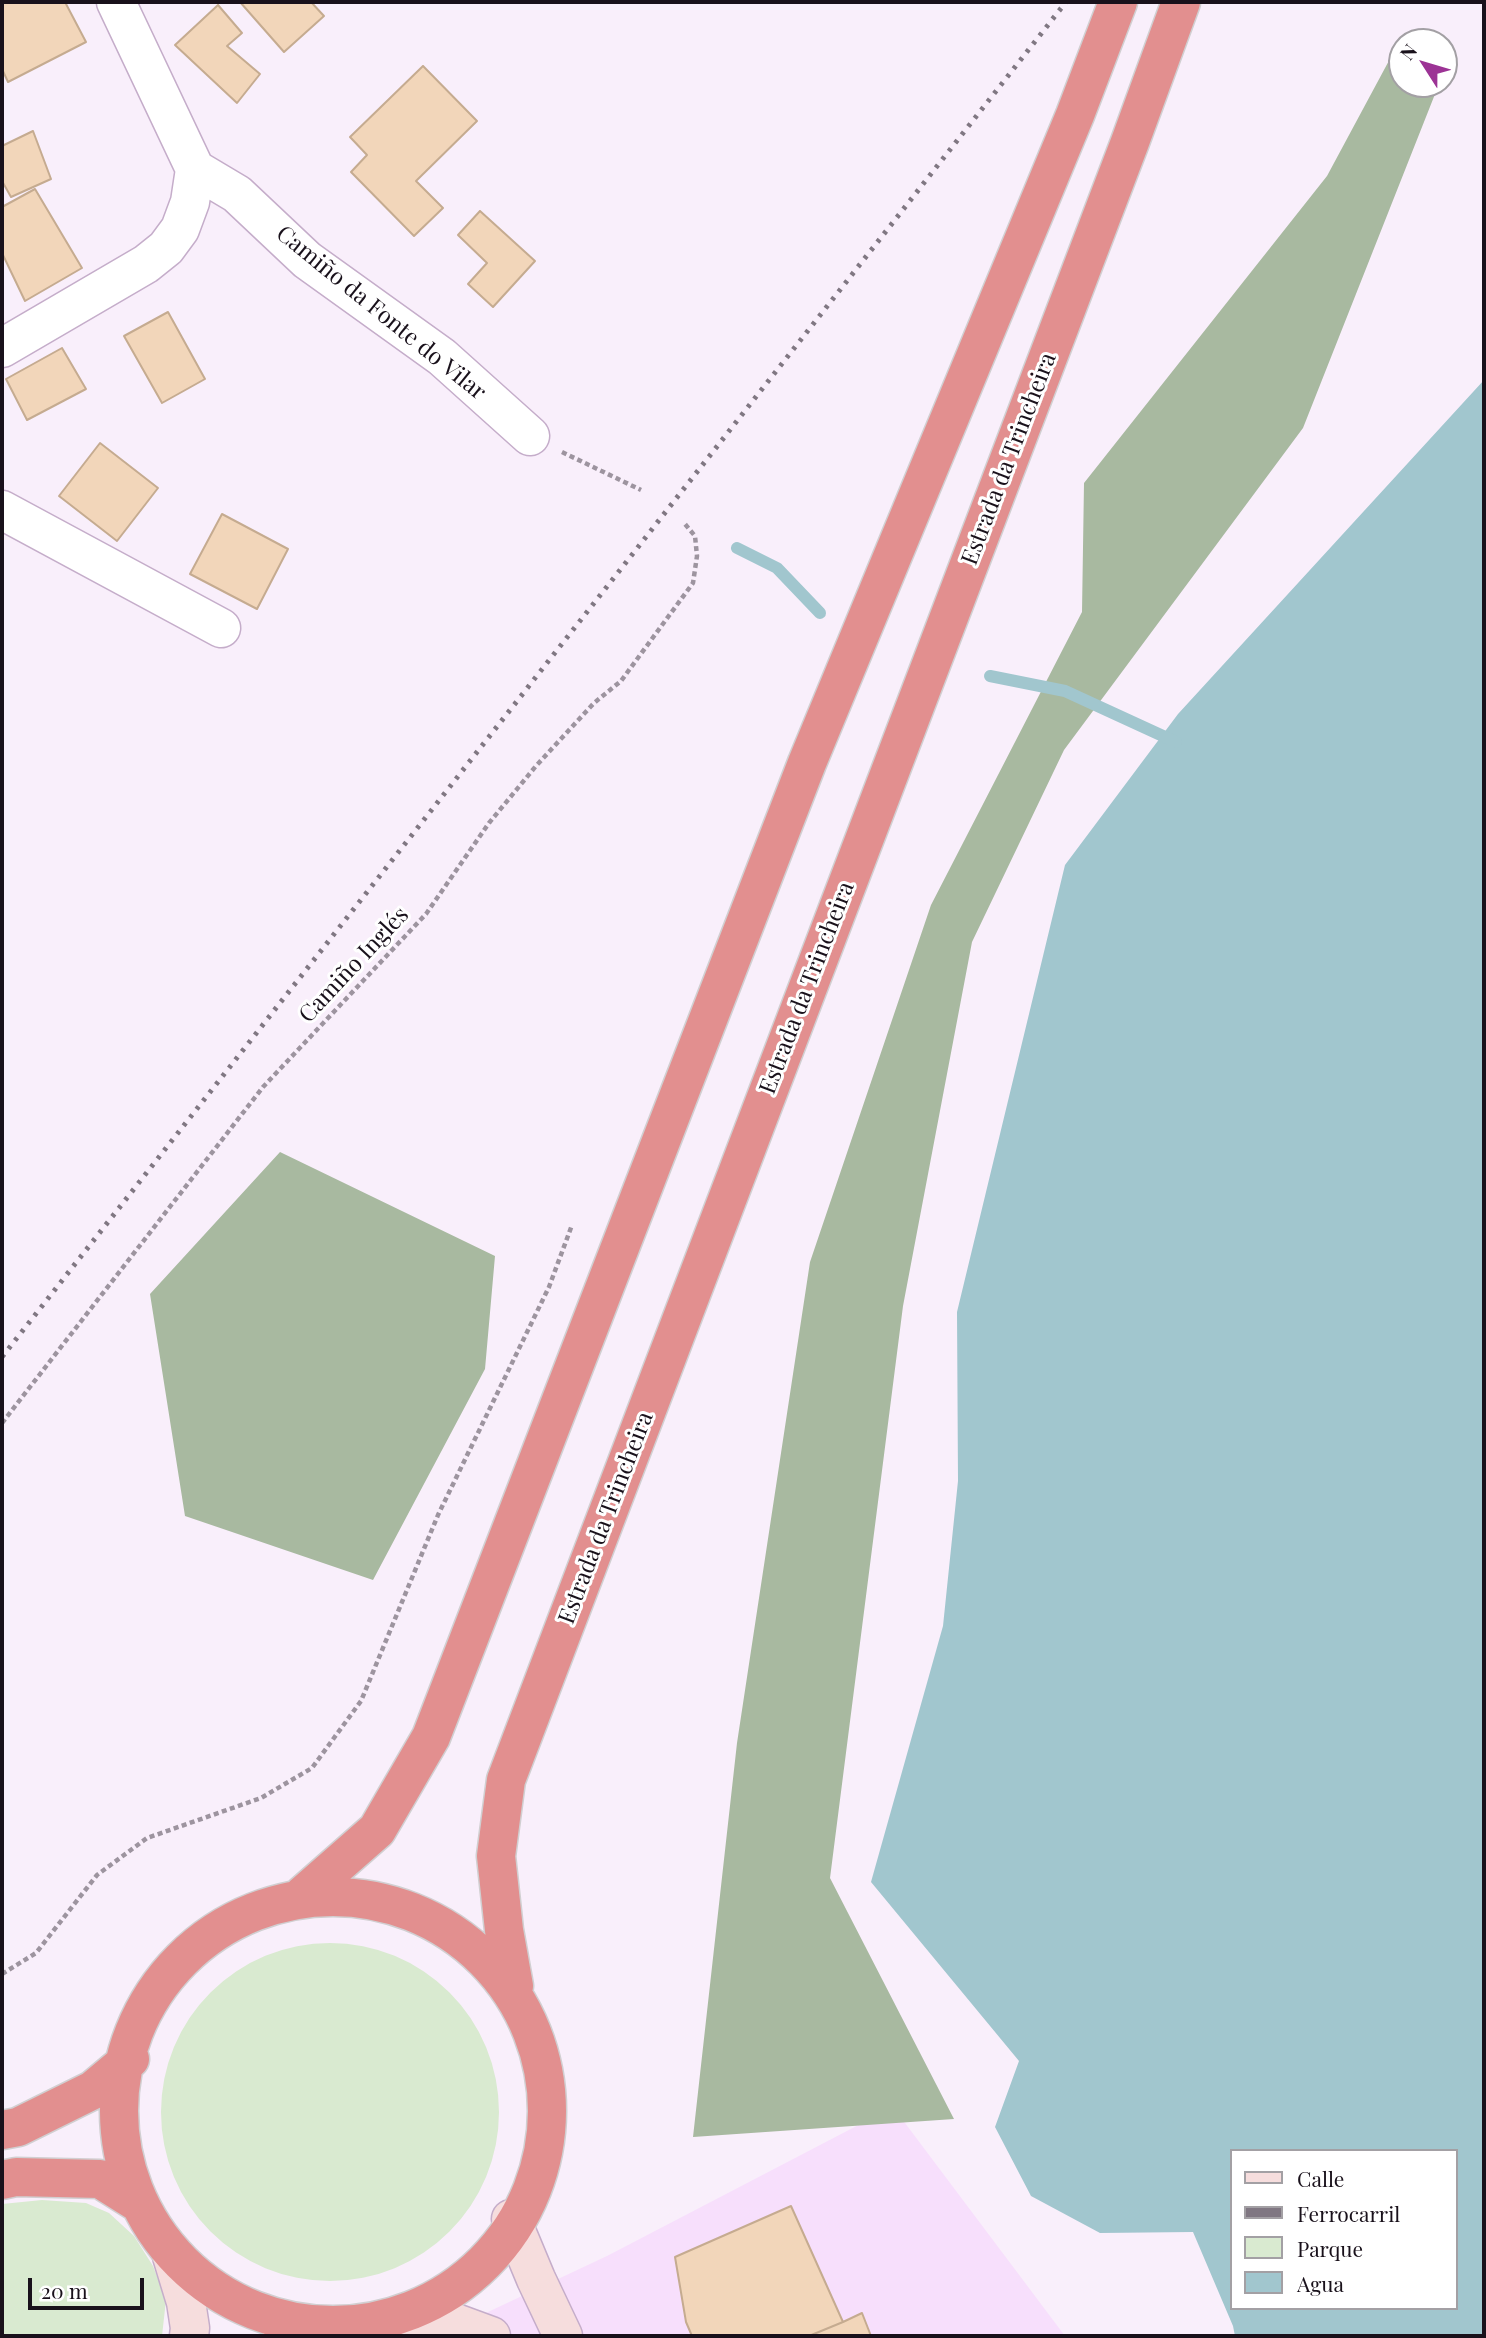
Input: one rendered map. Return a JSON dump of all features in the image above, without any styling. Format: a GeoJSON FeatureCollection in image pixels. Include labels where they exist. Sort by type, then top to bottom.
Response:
{"type":"FeatureCollection","features":[{"type":"Feature","properties":{"kind":"highway","name":"Estrada da Trincheira"},"geometry":{"type":"LineString","coordinates":[[303,1895],[377,1830],[431,1737],[807,762],[1075,115],[1118,2]]}},
{"type":"Feature","properties":{"kind":"highway","name":"Estrada da Trincheira"},"geometry":{"type":"LineString","coordinates":[[514,1986],[473,1942],[420,1911],[364,1894],[303,1895],[243,1915],[188,1952],[149,2011],[130,2059],[120,2102],[121,2158],[135,2201],[172,2256],[210,2295],[290,2331],[370,2325],[423,2305],[471,2269],[511,2219],[537,2165],[548,2102],[540,2041],[514,1986],[496,1856],[506,1780],[1181,2]]}},
{"type":"Feature","properties":{"kind":"highway","name":"Estrada da Trincheira"},"geometry":{"type":"LineString","coordinates":[[2,2130],[18,2127],[93,2090],[130,2059]]}},
{"type":"Feature","properties":{"kind":"highway","name":"Estrada da Trincheira"},"geometry":{"type":"LineString","coordinates":[[2,2180],[16,2177],[100,2179],[135,2201]]}},
{"type":"Feature","properties":{"kind":"street"},"geometry":{"type":"LineString","coordinates":[[2,348],[146,264],[166,248],[180,229],[190,202],[195,169],[116,2]]}},
{"type":"Feature","properties":{"kind":"street","name":"Camiño da Fonte do Vilar"},"geometry":{"type":"LineString","coordinates":[[195,169],[237,194],[307,260],[442,357],[530,436]]}},
{"type":"Feature","properties":{"kind":"street"},"geometry":{"type":"LineString","coordinates":[[2,510],[221,628]]}},
{"type":"Feature","properties":{"kind":"street"},"geometry":{"type":"LineString","coordinates":[[511,2219],[563,2336]]}},
{"type":"Feature","properties":{"kind":"street"},"geometry":{"type":"LineString","coordinates":[[172,2256],[186,2302],[189,2336]]}},
{"type":"Feature","properties":{"kind":"street"},"geometry":{"type":"LineString","coordinates":[[370,2325],[442,2318],[491,2336]]}},
{"type":"Feature","properties":{"kind":"path"},"geometry":{"type":"LineString","coordinates":[[530,436],[641,491]]}},
{"type":"Feature","properties":{"kind":"path","name":"Camiño Inglés"},"geometry":{"type":"LineString","coordinates":[[2,1423],[263,1087],[426,914],[489,823],[594,703],[621,681],[693,583],[697,556],[695,536],[685,524]]}},
{"type":"Feature","properties":{"kind":"path"},"geometry":{"type":"LineString","coordinates":[[2,1974],[36,1953],[97,1875],[148,1838],[261,1798],[312,1768],[361,1701],[438,1515],[549,1287],[572,1225]]}},
{"type":"Feature","properties":{"kind":"shaded area"},"geometry":{"type":"Polygon","coordinates":[[[893,2107],[1065,2336],[437,2336],[607,2256],[893,2107]]]}},
{"type":"Feature","properties":{"kind":"green space"},"geometry":{"type":"Polygon","coordinates":[[[1388,62],[1388,98],[1433,98],[1303,428],[1064,750],[972,942],[903,1306],[830,1878],[954,2119],[693,2137],[737,1743],[810,1262],[931,905],[1082,612],[1084,483],[1327,176],[1388,62]]]}},
{"type":"Feature","properties":{"kind":"green space"},"geometry":{"type":"Polygon","coordinates":[[[280,1152],[495,1256],[485,1369],[373,1580],[185,1516],[150,1294],[280,1152]]]}},
{"type":"Feature","properties":{"kind":"green space"},"geometry":{"type":"Polygon","coordinates":[[[330,1943],[379,1950],[410,1963],[437,1981],[461,2005],[479,2032],[492,2063],[499,2112],[492,2161],[479,2192],[461,2219],[437,2243],[410,2261],[379,2274],[330,2281],[281,2274],[250,2261],[223,2243],[199,2219],[181,2192],[168,2161],[161,2112],[168,2063],[181,2032],[199,2005],[223,1981],[250,1963],[281,1950],[330,1943]]]}},
{"type":"Feature","properties":{"kind":"green space"},"geometry":{"type":"Polygon","coordinates":[[[42,2200],[86,2203],[109,2213],[134,2236],[153,2266],[166,2300],[162,2336],[2,2336],[2,2204],[42,2200]]]}},
{"type":"Feature","properties":{"kind":"water"},"geometry":{"type":"Polygon","coordinates":[[[1484,380],[1484,2336],[1235,2336],[1193,2232],[1100,2233],[1031,2196],[995,2127],[1019,2061],[871,1882],[943,1626],[958,1481],[957,1312],[1065,865],[1178,714],[1484,380]]]}},
{"type":"Feature","properties":{"kind":"building"},"geometry":{"type":"Polygon","coordinates":[[[2,2],[65,2],[86,42],[8,82],[2,69],[2,2]]]}},
{"type":"Feature","properties":{"kind":"building"},"geometry":{"type":"Polygon","coordinates":[[[240,2],[311,2],[324,16],[284,52],[240,2]]]}},
{"type":"Feature","properties":{"kind":"building"},"geometry":{"type":"Polygon","coordinates":[[[218,5],[242,33],[227,46],[260,74],[237,103],[175,45],[218,5]]]}},
{"type":"Feature","properties":{"kind":"building"},"geometry":{"type":"Polygon","coordinates":[[[423,66],[477,121],[416,181],[443,208],[414,236],[351,172],[367,155],[350,137],[423,66]]]}},
{"type":"Feature","properties":{"kind":"building"},"geometry":{"type":"Polygon","coordinates":[[[33,131],[51,179],[11,197],[2,181],[2,146],[33,131]]]}},
{"type":"Feature","properties":{"kind":"building"},"geometry":{"type":"Polygon","coordinates":[[[35,189],[82,268],[25,301],[2,253],[2,207],[35,189]]]}},
{"type":"Feature","properties":{"kind":"building"},"geometry":{"type":"Polygon","coordinates":[[[480,211],[535,261],[493,307],[468,284],[487,263],[458,235],[480,211]]]}},
{"type":"Feature","properties":{"kind":"building"},"geometry":{"type":"Polygon","coordinates":[[[168,312],[205,379],[162,403],[124,336],[168,312]]]}},
{"type":"Feature","properties":{"kind":"building"},"geometry":{"type":"Polygon","coordinates":[[[62,348],[86,389],[27,420],[6,379],[62,348]]]}},
{"type":"Feature","properties":{"kind":"building"},"geometry":{"type":"Polygon","coordinates":[[[100,443],[158,488],[117,541],[59,496],[100,443]]]}},
{"type":"Feature","properties":{"kind":"building"},"geometry":{"type":"Polygon","coordinates":[[[222,514],[288,549],[257,609],[190,574],[222,514]]]}},
{"type":"Feature","properties":{"kind":"building"},"geometry":{"type":"Polygon","coordinates":[[[791,2206],[843,2322],[809,2336],[692,2336],[686,2322],[675,2257],[791,2206]]]}},
{"type":"Feature","properties":{"kind":"building"},"geometry":{"type":"Polygon","coordinates":[[[862,2313],[871,2336],[809,2336],[843,2322],[862,2313]]]}},
{"type":"Feature","properties":{"kind":"waterway"},"geometry":{"type":"LineString","coordinates":[[737,548],[777,568],[820,613]]}},
{"type":"Feature","properties":{"kind":"waterway"},"geometry":{"type":"LineString","coordinates":[[990,676],[1065,691],[1176,742]]}},
{"type":"Feature","properties":{"kind":"railway"},"geometry":{"type":"LineString","coordinates":[[2,1357],[1066,2]]}}]}
